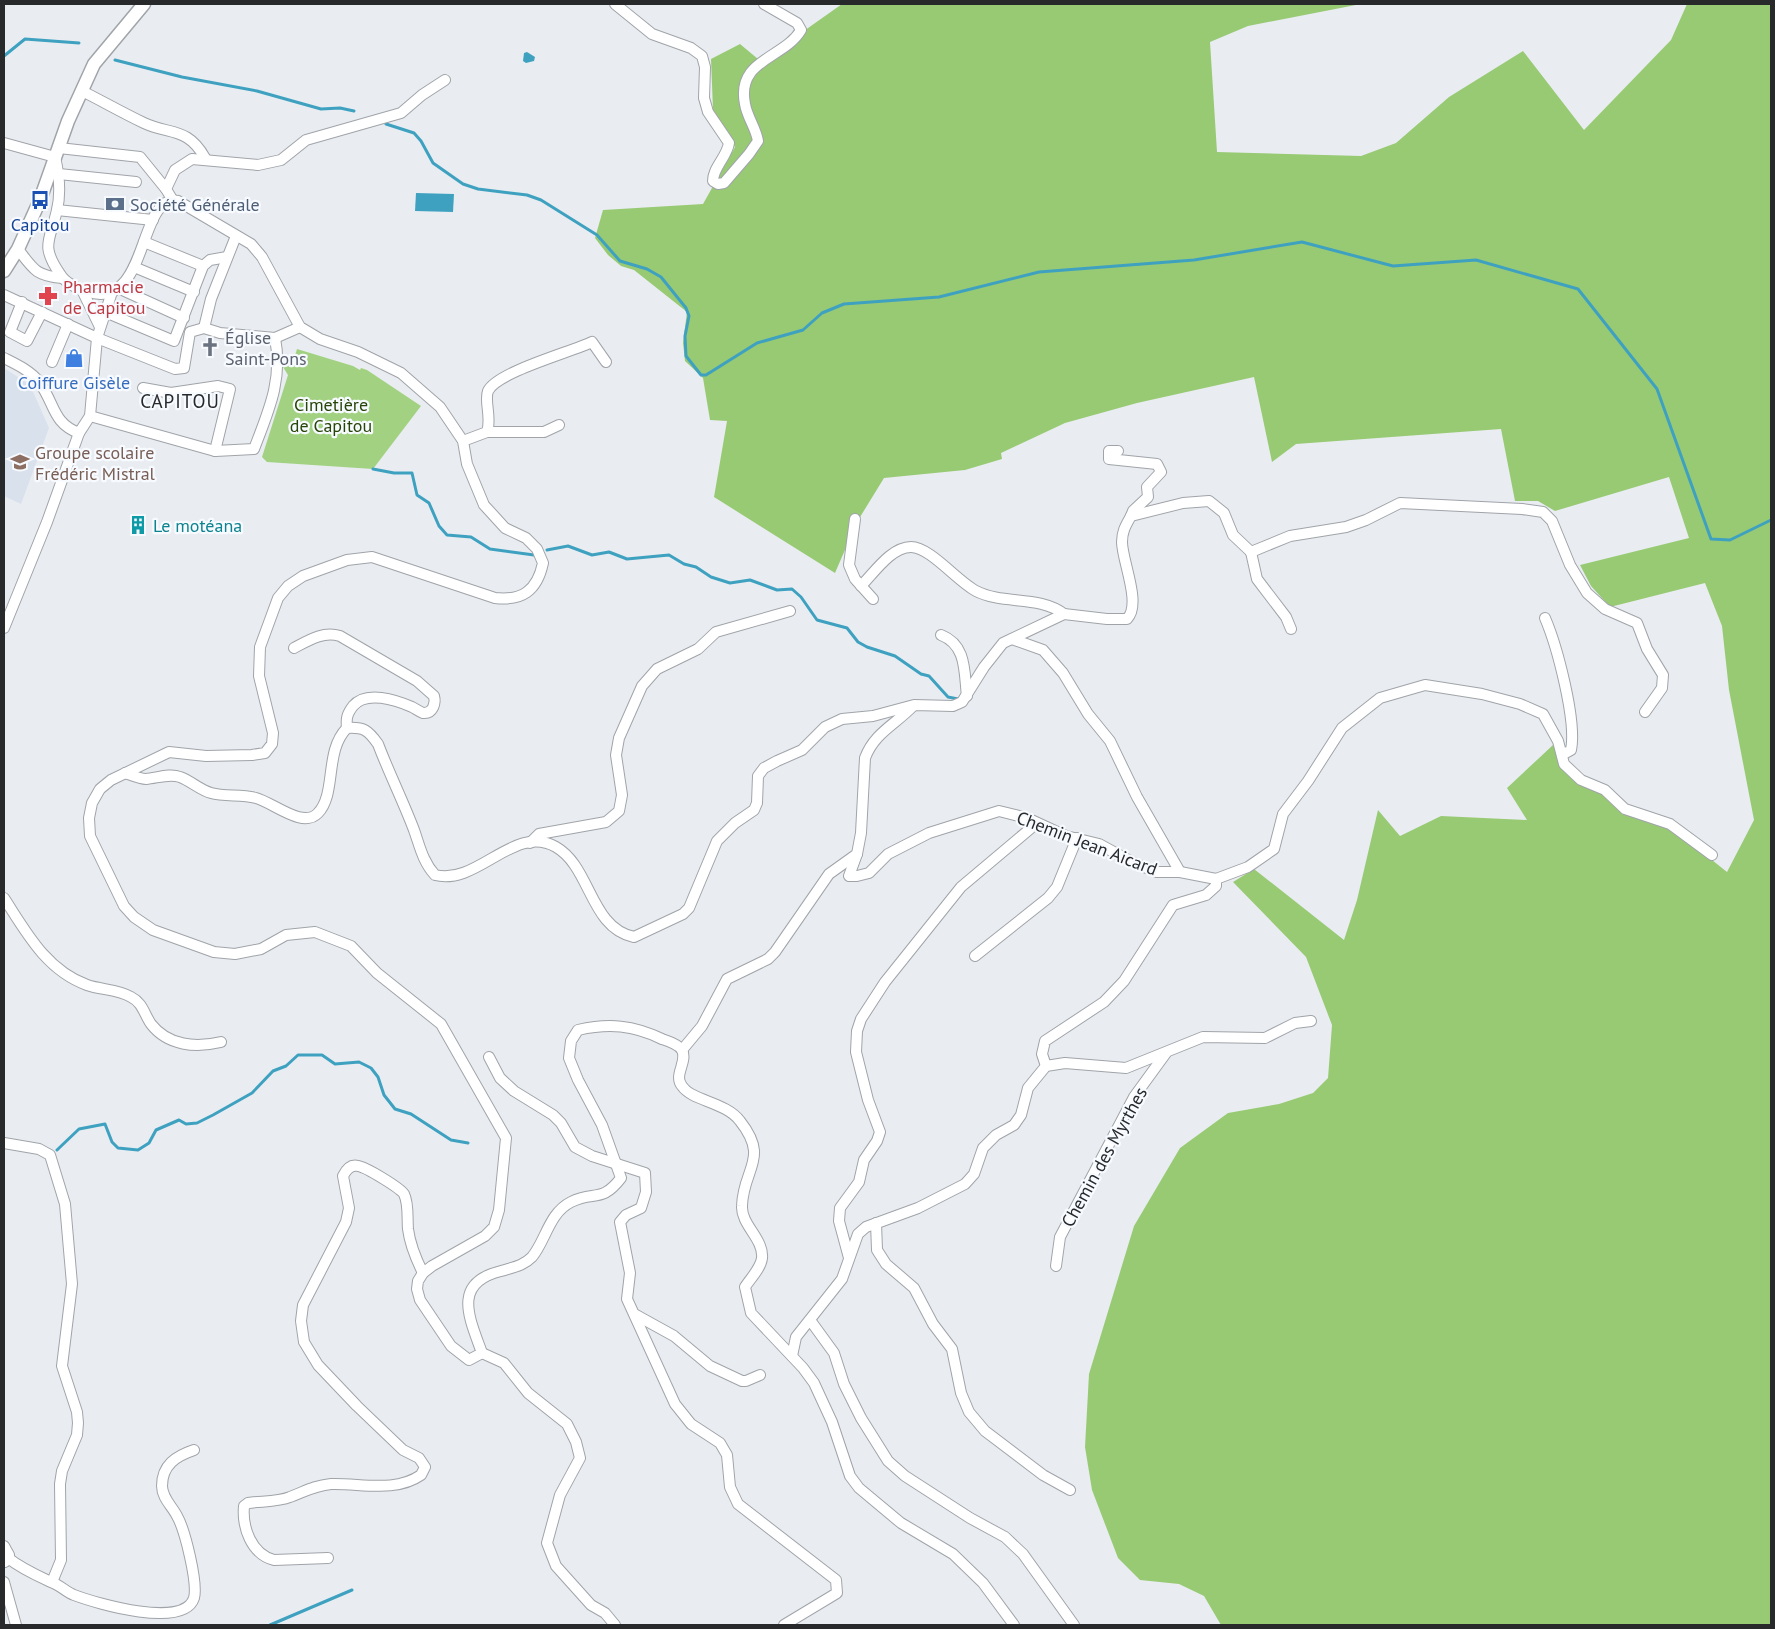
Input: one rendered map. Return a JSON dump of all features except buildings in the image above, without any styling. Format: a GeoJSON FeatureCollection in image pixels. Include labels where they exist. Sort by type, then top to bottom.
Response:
{"type":"FeatureCollection","features":[{"type":"Feature","properties":{"kind":"street"},"geometry":{"type":"LineString","coordinates":[[4,271],[18,249],[40,200],[57,153],[94,64],[144,4]]}},
{"type":"Feature","properties":{"kind":"street"},"geometry":{"type":"LineString","coordinates":[[615,4],[652,34],[691,48],[702,56],[705,67],[704,98],[708,112],[729,143],[728,152],[713,176],[713,181],[718,184],[724,183],[749,154],[758,140],[745,104],[744,91],[750,73],[756,66],[796,39],[802,30],[797,23],[764,4]]}},
{"type":"Feature","properties":{"kind":"street"},"geometry":{"type":"LineString","coordinates":[[166,189],[175,170],[192,159],[205,158],[258,165],[281,160],[306,140],[401,113],[422,95],[446,80]]}},
{"type":"Feature","properties":{"kind":"street"},"geometry":{"type":"LineString","coordinates":[[82,91],[146,124],[176,131],[198,147],[205,158]]}},
{"type":"Feature","properties":{"kind":"street"},"geometry":{"type":"LineString","coordinates":[[4,143],[57,153],[140,157],[172,199]]}},
{"type":"Feature","properties":{"kind":"street"},"geometry":{"type":"LineString","coordinates":[[57,153],[59,174],[57,210],[48,236],[49,257],[62,278],[82,290],[98,295],[115,290],[184,318]]}},
{"type":"Feature","properties":{"kind":"street"},"geometry":{"type":"LineString","coordinates":[[59,174],[136,182]]}},
{"type":"Feature","properties":{"kind":"street"},"geometry":{"type":"LineString","coordinates":[[4,628],[41,538],[79,433],[90,416],[98,333],[105,312],[115,290],[134,267],[158,207],[172,199],[178,200],[251,244],[262,257],[300,327],[320,339],[358,352],[401,373],[440,407],[463,441],[468,464],[484,505],[506,528],[526,538],[537,549],[543,563],[541,572],[523,596],[512,600],[495,598],[372,557],[347,560],[303,576],[288,586],[278,598],[260,647],[259,676],[273,733],[272,744],[265,752],[252,755],[206,756],[169,752],[124,773],[100,789],[92,803],[89,818],[90,836],[124,906],[134,917],[153,930],[214,952],[235,954],[261,949],[286,935],[315,932],[351,946],[377,973],[441,1024],[506,1138],[499,1210],[494,1227],[486,1236],[423,1273],[418,1281],[417,1289],[420,1300],[451,1346],[469,1360],[482,1353]]}},
{"type":"Feature","properties":{"kind":"street"},"geometry":{"type":"LineString","coordinates":[[57,210],[153,220]]}},
{"type":"Feature","properties":{"kind":"street"},"geometry":{"type":"LineString","coordinates":[[204,328],[211,300],[236,236]]}},
{"type":"Feature","properties":{"kind":"street"},"geometry":{"type":"LineString","coordinates":[[144,242],[204,266]]}},
{"type":"Feature","properties":{"kind":"street"},"geometry":{"type":"LineString","coordinates":[[18,249],[34,271],[46,277],[62,278]]}},
{"type":"Feature","properties":{"kind":"street"},"geometry":{"type":"LineString","coordinates":[[105,312],[174,341],[204,266],[210,260],[227,257]]}},
{"type":"Feature","properties":{"kind":"street"},"geometry":{"type":"LineString","coordinates":[[134,267],[194,292]]}},
{"type":"Feature","properties":{"kind":"street"},"geometry":{"type":"LineString","coordinates":[[82,290],[98,333]]}},
{"type":"Feature","properties":{"kind":"street"},"geometry":{"type":"LineString","coordinates":[[4,295],[68,324],[98,333],[175,369],[184,368],[190,332],[204,328],[220,333],[275,338],[300,327]]}},
{"type":"Feature","properties":{"kind":"street"},"geometry":{"type":"LineString","coordinates":[[22,302],[10,332],[27,341],[42,312]]}},
{"type":"Feature","properties":{"kind":"street"},"geometry":{"type":"LineString","coordinates":[[52,362],[68,324]]}},
{"type":"Feature","properties":{"kind":"street"},"geometry":{"type":"LineString","coordinates":[[90,416],[216,451],[254,449],[278,379],[280,360],[275,338]]}},
{"type":"Feature","properties":{"kind":"street"},"geometry":{"type":"LineString","coordinates":[[488,432],[491,422],[488,392],[492,385],[510,372],[592,342],[606,362]]}},
{"type":"Feature","properties":{"kind":"street"},"geometry":{"type":"LineString","coordinates":[[4,358],[30,373],[43,388],[66,428],[79,433]]}},
{"type":"Feature","properties":{"kind":"street"},"geometry":{"type":"LineString","coordinates":[[143,388],[172,393],[218,386],[230,390],[216,451]]}},
{"type":"Feature","properties":{"kind":"street"},"geometry":{"type":"LineString","coordinates":[[463,441],[488,432],[544,432],[559,425]]}},
{"type":"Feature","properties":{"kind":"street"},"geometry":{"type":"LineString","coordinates":[[861,586],[894,554],[904,548],[918,548],[926,550],[949,572],[978,592],[1006,599],[1050,605],[1064,614],[1121,620],[1131,615],[1131,595],[1122,543],[1124,528],[1133,511],[1148,497],[1147,487],[1161,472],[1157,464],[1109,459],[1109,451],[1118,451]]}},
{"type":"Feature","properties":{"kind":"street"},"geometry":{"type":"LineString","coordinates":[[1131,516],[1183,503],[1209,501],[1224,513],[1233,535],[1250,552],[1257,579],[1286,617],[1291,629]]}},
{"type":"Feature","properties":{"kind":"street"},"geometry":{"type":"LineString","coordinates":[[1250,552],[1290,536],[1359,522],[1400,504],[1522,509],[1543,512],[1552,521],[1570,565],[1587,593],[1606,609],[1638,623],[1647,649],[1663,675],[1662,688],[1645,712]]}},
{"type":"Feature","properties":{"kind":"street"},"geometry":{"type":"LineString","coordinates":[[855,520],[850,565],[855,579],[873,599]]}},
{"type":"Feature","properties":{"kind":"street"},"geometry":{"type":"LineString","coordinates":[[530,843],[539,834],[606,822],[619,811],[622,795],[616,755],[619,738],[642,686],[657,669],[698,649],[716,632],[790,611]]}},
{"type":"Feature","properties":{"kind":"street"},"geometry":{"type":"LineString","coordinates":[[124,773],[144,779],[163,776],[180,777],[212,793],[258,798],[302,819],[313,818],[320,811],[325,800],[339,736],[347,728],[360,727],[371,734],[378,744],[414,830],[421,853],[428,868],[435,875],[455,877],[468,873],[516,846],[530,843],[556,847],[567,856],[600,911],[617,929],[634,937],[683,914],[690,908],[717,841],[735,823],[754,810],[757,803],[756,783],[764,768],[802,750],[818,733],[832,723],[914,705],[953,706],[962,702],[995,652],[1004,643],[1064,614]]}},
{"type":"Feature","properties":{"kind":"street"},"geometry":{"type":"LineString","coordinates":[[1545,618],[1570,712],[1573,739],[1571,750],[1562,754]]}},
{"type":"Feature","properties":{"kind":"street"},"geometry":{"type":"LineString","coordinates":[[294,648],[322,635],[333,634],[340,636],[417,681],[434,696],[434,706],[431,710],[423,712],[400,703],[372,697],[364,698],[357,701],[349,711],[346,718],[347,728]]}},
{"type":"Feature","properties":{"kind":"street"},"geometry":{"type":"LineString","coordinates":[[942,635],[954,642],[961,651],[967,696]]}},
{"type":"Feature","properties":{"kind":"street"},"geometry":{"type":"LineString","coordinates":[[1012,639],[1043,650],[1063,673],[1088,714],[1110,741],[1137,797],[1180,872]]}},
{"type":"Feature","properties":{"kind":"street"},"geometry":{"type":"LineString","coordinates":[[1046,1066],[1042,1054],[1045,1041],[1104,1002],[1124,981],[1173,905],[1206,894],[1216,886],[1216,879],[1248,867],[1274,849],[1283,814],[1308,781],[1334,740],[1352,719],[1380,698],[1425,685],[1450,688],[1520,704],[1543,714],[1558,741],[1564,764],[1581,780],[1605,790],[1625,809],[1670,824],[1712,855]]}},
{"type":"Feature","properties":{"kind":"street"},"geometry":{"type":"LineString","coordinates":[[682,1050],[702,1026],[727,979],[768,959],[775,952],[830,874],[857,854],[861,833],[865,758],[869,747],[874,738],[914,705]]}},
{"type":"Feature","properties":{"kind":"street","name":"Chemin Jean Aicard"},"geometry":{"type":"LineString","coordinates":[[857,854],[850,871],[849,876],[852,877],[869,872],[888,854],[915,839],[999,811],[1013,814],[1077,838],[1099,844],[1132,862],[1156,872],[1180,872],[1216,879]]}},
{"type":"Feature","properties":{"kind":"street"},"geometry":{"type":"LineString","coordinates":[[849,1259],[839,1221],[840,1208],[859,1182],[864,1160],[877,1141],[880,1132],[868,1100],[856,1052],[857,1031],[860,1019],[885,982],[961,887],[1037,823]]}},
{"type":"Feature","properties":{"kind":"street"},"geometry":{"type":"LineString","coordinates":[[975,956],[1048,898],[1057,887],[1077,838]]}},
{"type":"Feature","properties":{"kind":"street"},"geometry":{"type":"LineString","coordinates":[[4,898],[39,949],[58,970],[86,984],[130,996],[139,1002],[152,1025],[172,1041],[192,1046],[220,1042]]}},
{"type":"Feature","properties":{"kind":"street"},"geometry":{"type":"LineString","coordinates":[[792,1356],[796,1337],[842,1279],[858,1234],[866,1227],[918,1208],[965,1184],[974,1174],[983,1148],[996,1135],[1014,1125],[1021,1115],[1028,1088],[1046,1066],[1065,1063],[1126,1068],[1203,1037],[1265,1038],[1295,1023],[1311,1021]]}},
{"type":"Feature","properties":{"kind":"street"},"geometry":{"type":"LineString","coordinates":[[615,1625],[605,1613],[591,1605],[556,1566],[547,1543],[560,1494],[580,1458],[576,1442],[568,1424],[528,1392],[504,1363],[482,1353],[467,1311],[473,1285],[486,1274],[525,1264],[538,1249],[554,1216],[571,1202],[610,1192],[621,1178],[618,1164],[602,1126],[578,1080],[569,1058],[571,1041],[578,1030],[596,1026],[620,1025],[642,1029],[677,1045],[682,1050],[683,1060],[678,1078],[682,1086],[689,1092],[722,1106],[738,1118],[750,1135],[755,1148],[754,1163],[743,1193],[742,1208],[744,1219],[761,1248],[762,1257],[760,1265],[745,1287],[752,1313],[814,1383],[832,1422],[850,1476],[859,1488],[901,1523],[953,1554],[983,1583],[1014,1625]]}},
{"type":"Feature","properties":{"kind":"street","name":"Chemin des Myrthes"},"geometry":{"type":"LineString","coordinates":[[1056,1266],[1060,1237],[1134,1097],[1166,1053]]}},
{"type":"Feature","properties":{"kind":"street"},"geometry":{"type":"LineString","coordinates":[[489,1057],[500,1078],[514,1091],[553,1115],[562,1123],[575,1147],[592,1156],[645,1173],[646,1192],[641,1208],[626,1215],[620,1222],[630,1273],[627,1299],[675,1404],[691,1424],[720,1443],[727,1455],[730,1487],[738,1504],[836,1580],[836,1593],[784,1625]]}},
{"type":"Feature","properties":{"kind":"street"},"geometry":{"type":"LineString","coordinates":[[4,1144],[39,1149],[50,1155],[65,1204],[72,1284],[62,1366],[77,1412],[78,1423],[77,1435],[62,1471],[60,1484],[61,1560],[52,1582]]}},
{"type":"Feature","properties":{"kind":"street"},"geometry":{"type":"LineString","coordinates":[[328,1558],[274,1560],[266,1558],[252,1543],[247,1532],[244,1506],[248,1503],[290,1497],[300,1490],[331,1484],[377,1486],[403,1484],[422,1475],[425,1467],[419,1458],[403,1450],[356,1406],[318,1365],[304,1342],[301,1321],[303,1305],[346,1222],[349,1208],[343,1182],[345,1171],[356,1165],[364,1168],[400,1190],[404,1195],[408,1232],[414,1257],[423,1273]]}},
{"type":"Feature","properties":{"kind":"street"},"geometry":{"type":"LineString","coordinates":[[876,1223],[877,1250],[886,1264],[914,1288],[933,1324],[952,1349],[961,1393],[969,1412],[985,1431],[1043,1475],[1070,1490]]}},
{"type":"Feature","properties":{"kind":"street"},"geometry":{"type":"LineString","coordinates":[[635,1315],[674,1336],[710,1366],[742,1381],[760,1376]]}},
{"type":"Feature","properties":{"kind":"street"},"geometry":{"type":"LineString","coordinates":[[810,1320],[834,1353],[844,1384],[861,1418],[888,1461],[904,1476],[1005,1538],[1023,1554],[1074,1625]]}},
{"type":"Feature","properties":{"kind":"street"},"geometry":{"type":"LineString","coordinates":[[4,1546],[9,1552],[6,1560],[74,1595],[110,1606],[165,1615],[178,1614],[187,1610],[194,1597],[186,1533],[164,1497],[162,1487],[164,1473],[172,1460],[194,1450]]}},
{"type":"Feature","properties":{"kind":"street"},"geometry":{"type":"LineString","coordinates":[[4,1582],[16,1625]]}},
{"type":"Feature","properties":{"kind":"shaded area","name":"Groupe scolaire Frédéric Mistral"},"geometry":{"type":"Polygon","coordinates":[[[4,368],[30,385],[49,428],[21,504],[4,496],[4,368]]]}},
{"type":"Feature","properties":{"kind":"green space"},"geometry":{"type":"Polygon","coordinates":[[[842,4],[1361,4],[1248,26],[1210,42],[1217,152],[1361,156],[1396,143],[1449,97],[1523,51],[1584,130],[1671,40],[1687,4],[1771,4],[1771,1625],[1221,1625],[1204,1596],[1179,1584],[1140,1580],[1118,1558],[1092,1490],[1085,1447],[1089,1374],[1134,1226],[1180,1148],[1228,1113],[1279,1104],[1313,1093],[1328,1078],[1332,1025],[1306,957],[1233,882],[1254,869],[1344,940],[1357,900],[1378,810],[1400,836],[1441,816],[1527,820],[1507,788],[1553,745],[1561,765],[1581,784],[1672,828],[1727,872],[1754,820],[1729,690],[1722,626],[1705,583],[1610,607],[1591,586],[1580,565],[1689,538],[1669,477],[1555,511],[1538,501],[1515,501],[1501,429],[1296,444],[1272,462],[1254,377],[1137,403],[1065,423],[1001,453],[1002,459],[965,470],[884,478],[857,522],[835,573],[714,497],[727,421],[710,420],[703,378],[685,361],[683,343],[687,312],[634,270],[621,266],[608,255],[595,238],[603,210],[703,204],[735,147],[713,110],[711,59],[740,44],[758,59],[801,33],[842,4]]]}},
{"type":"Feature","properties":{"kind":"green space","name":"Cimetière de Capitou"},"geometry":{"type":"Polygon","coordinates":[[[297,349],[353,366],[360,370],[361,368],[367,370],[421,406],[373,469],[267,462],[262,457],[288,375],[283,367],[293,362],[297,349]]]}},
{"type":"Feature","properties":{"kind":"water"},"geometry":{"type":"Polygon","coordinates":[[[527,52],[535,57],[534,61],[526,63],[523,61],[524,53],[527,52]]]}},
{"type":"Feature","properties":{"kind":"water"},"geometry":{"type":"Polygon","coordinates":[[[416,193],[454,194],[453,212],[415,211],[416,193]]]}},
{"type":"Feature","properties":{"kind":"waterway"},"geometry":{"type":"LineString","coordinates":[[4,56],[25,39],[79,43]]}},
{"type":"Feature","properties":{"kind":"waterway"},"geometry":{"type":"LineString","coordinates":[[115,60],[182,77],[257,91],[321,109],[340,108],[354,111]]}},
{"type":"Feature","properties":{"kind":"waterway"},"geometry":{"type":"LineString","coordinates":[[386,124],[414,133],[421,141],[433,163],[463,184],[478,189],[527,195],[541,200],[597,235],[620,261],[647,269],[661,277],[686,308],[689,316],[685,336],[686,356],[701,375],[706,375],[757,343],[803,330],[822,313],[844,304],[939,297],[1039,272],[1194,260],[1302,242],[1393,266],[1476,260],[1578,289],[1657,389],[1711,539],[1730,540],[1771,520]]}},
{"type":"Feature","properties":{"kind":"waterway"},"geometry":{"type":"LineString","coordinates":[[373,469],[394,473],[412,473],[417,495],[429,503],[439,526],[447,535],[471,537],[490,549],[534,555]]}},
{"type":"Feature","properties":{"kind":"waterway"},"geometry":{"type":"LineString","coordinates":[[547,550],[568,546],[592,555],[609,552],[627,559],[669,555],[684,564],[696,567],[711,577],[730,583],[750,580],[777,590],[792,589],[801,597],[817,620],[847,628],[858,642],[895,656],[921,674],[929,676],[948,697],[958,699]]}},
{"type":"Feature","properties":{"kind":"waterway"},"geometry":{"type":"LineString","coordinates":[[57,1150],[79,1129],[105,1124],[112,1142],[118,1148],[138,1150],[149,1143],[156,1130],[179,1120],[186,1124],[197,1123],[252,1093],[273,1071],[286,1066],[298,1055],[322,1055],[335,1064],[359,1062],[371,1068],[378,1077],[384,1095],[395,1109],[411,1114],[451,1140],[468,1143]]}},
{"type":"Feature","properties":{"kind":"waterway"},"geometry":{"type":"LineString","coordinates":[[270,1625],[352,1590]]}},
{"type":"Feature","properties":{"kind":"place","name":"Capitou"},"geometry":{"type":"Point","coordinates":[40,200]}},
{"type":"Feature","properties":{"kind":"place","name":"Société Générale"},"geometry":{"type":"Point","coordinates":[115,204]}},
{"type":"Feature","properties":{"kind":"place","name":"Pharmacie de Capitou"},"geometry":{"type":"Point","coordinates":[48,296]}},
{"type":"Feature","properties":{"kind":"place","name":"Église Saint-Pons"},"geometry":{"type":"Point","coordinates":[210,347]}},
{"type":"Feature","properties":{"kind":"place","name":"Coiffure Gisèle"},"geometry":{"type":"Point","coordinates":[74,358]}},
{"type":"Feature","properties":{"kind":"place","name":"Groupe scolaire Frédéric Mistral"},"geometry":{"type":"Point","coordinates":[20,462]}},
{"type":"Feature","properties":{"kind":"place","name":"Le motéana"},"geometry":{"type":"Point","coordinates":[138,525]}},
{"type":"Feature","properties":{"kind":"district","name":"CAPITOU"},"geometry":{"type":"Point","coordinates":[180,401]}}]}
